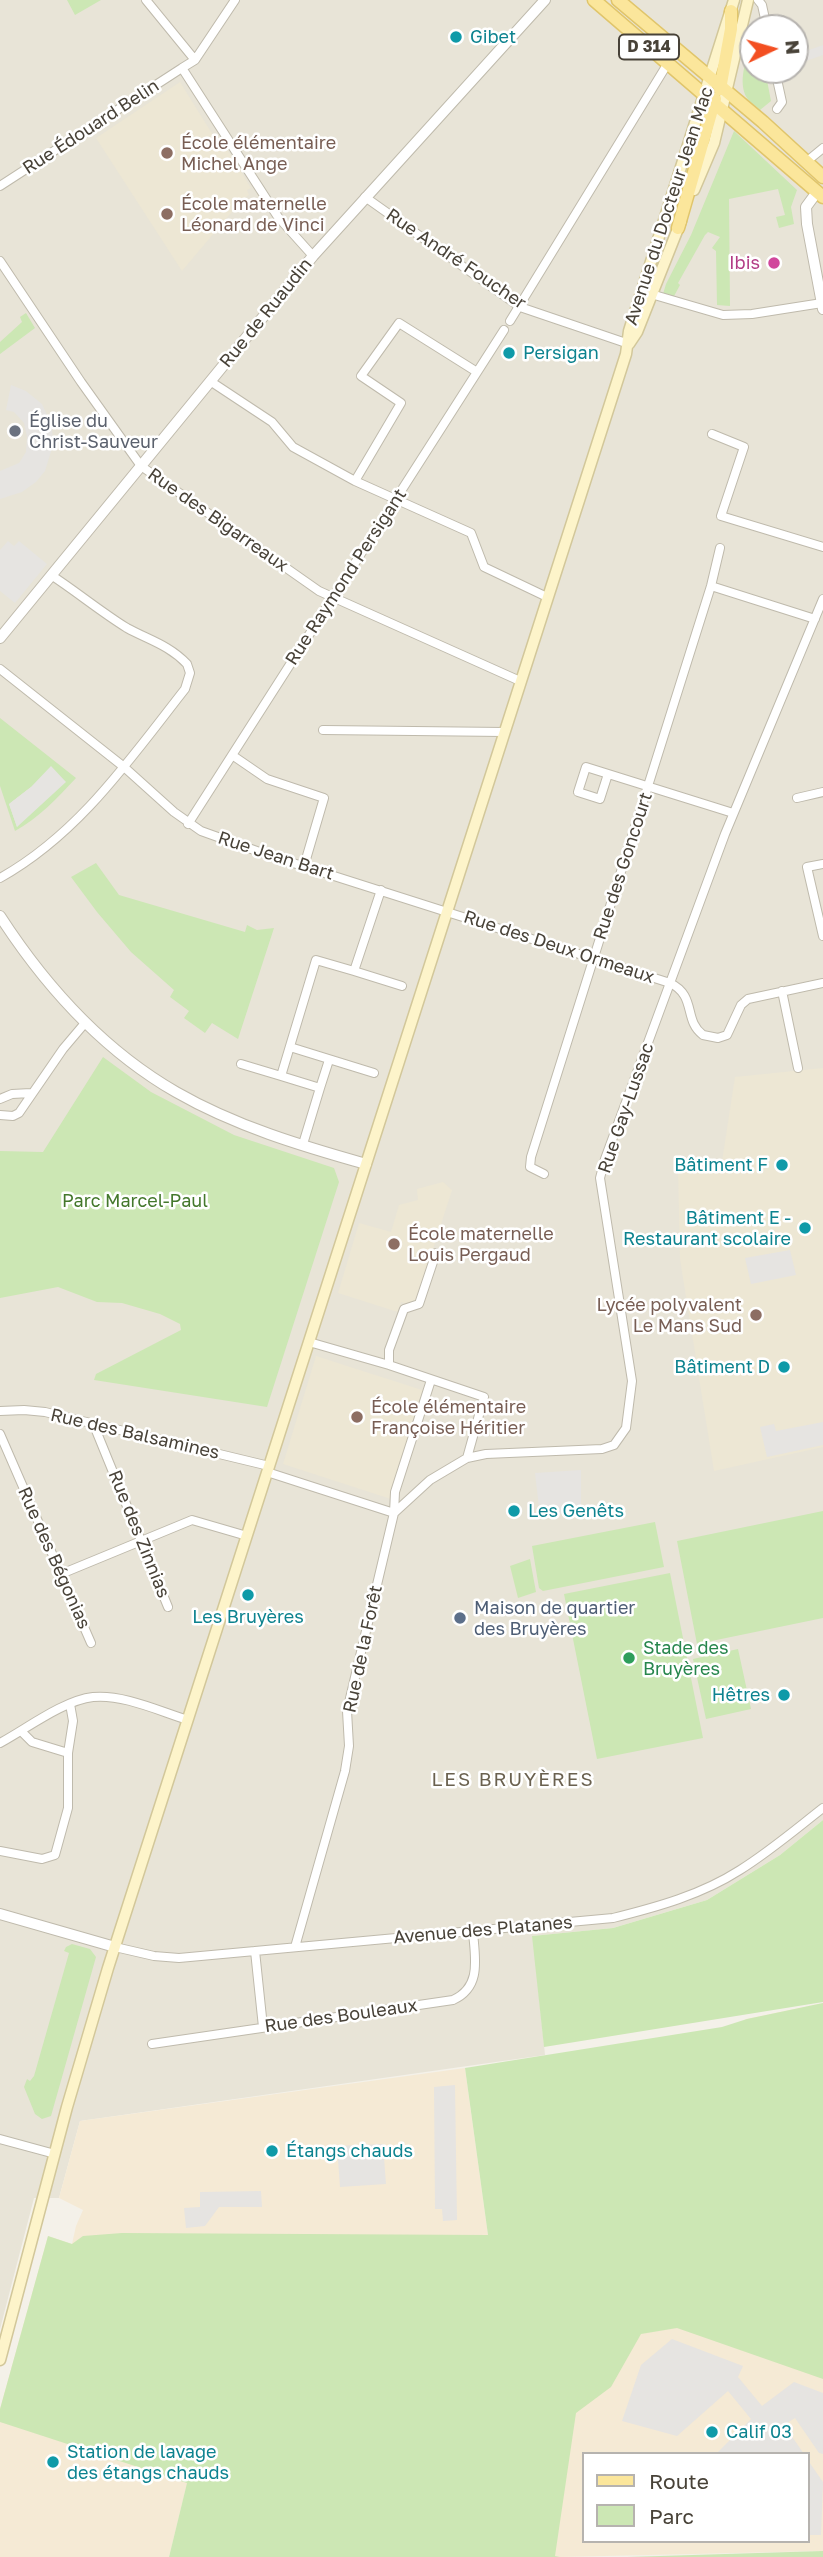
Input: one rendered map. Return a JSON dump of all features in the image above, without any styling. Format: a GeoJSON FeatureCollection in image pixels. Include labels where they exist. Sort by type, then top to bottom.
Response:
{"type":"FeatureCollection","features":[{"type":"Feature","properties":{"kind":"main road","name":"D 314"},"geometry":{"type":"LineString","coordinates":[[594,0],[820,194]]}},
{"type":"Feature","properties":{"kind":"main road","name":"D 314"},"geometry":{"type":"LineString","coordinates":[[618,0],[719,84],[823,177]]}},
{"type":"Feature","properties":{"kind":"main road","name":"Avenue du Docteur Jean Mac"},"geometry":{"type":"LineString","coordinates":[[629,344],[629,331],[716,105],[719,84],[748,0]]}},
{"type":"Feature","properties":{"kind":"main road"},"geometry":{"type":"LineString","coordinates":[[678,228],[716,105],[717,89],[731,29],[732,5]]}},
{"type":"Feature","properties":{"kind":"main road","name":"Avenue du Docteur Jean Mac"},"geometry":{"type":"LineString","coordinates":[[629,344],[637,332],[678,228]]}},
{"type":"Feature","properties":{"kind":"main road"},"geometry":{"type":"LineString","coordinates":[[0,2360],[5,2322],[115,1947],[629,344]]}},
{"type":"Feature","properties":{"kind":"street"},"geometry":{"type":"LineString","coordinates":[[146,0],[195,60],[235,0]]}},
{"type":"Feature","properties":{"kind":"street","name":"Rue de Ruaudin"},"geometry":{"type":"LineString","coordinates":[[0,638],[313,256],[545,0]]}},
{"type":"Feature","properties":{"kind":"street","name":"Rue Édouard Belin"},"geometry":{"type":"LineString","coordinates":[[0,186],[195,60]]}},
{"type":"Feature","properties":{"kind":"street"},"geometry":{"type":"LineString","coordinates":[[510,321],[668,63]]}},
{"type":"Feature","properties":{"kind":"street"},"geometry":{"type":"LineString","coordinates":[[182,68],[278,217],[313,256]]}},
{"type":"Feature","properties":{"kind":"street"},"geometry":{"type":"LineString","coordinates":[[778,84],[782,102],[778,109]]}},
{"type":"Feature","properties":{"kind":"street"},"geometry":{"type":"LineString","coordinates":[[806,162],[823,148]]}},
{"type":"Feature","properties":{"kind":"street"},"geometry":{"type":"LineString","coordinates":[[651,294],[723,315],[822,306],[806,207],[820,194]]}},
{"type":"Feature","properties":{"kind":"street","name":"Rue André Foucher"},"geometry":{"type":"LineString","coordinates":[[365,197],[520,307],[629,344]]}},
{"type":"Feature","properties":{"kind":"street","name":"Rue des Bigarreaux"},"geometry":{"type":"LineString","coordinates":[[0,261],[96,405],[141,466],[331,598],[520,681]]}},
{"type":"Feature","properties":{"kind":"street"},"geometry":{"type":"LineString","coordinates":[[355,481],[401,403],[361,376],[399,323],[477,372]]}},
{"type":"Feature","properties":{"kind":"street","name":"Rue Raymond Persigant"},"geometry":{"type":"LineString","coordinates":[[188,824],[504,330]]}},
{"type":"Feature","properties":{"kind":"street"},"geometry":{"type":"LineString","coordinates":[[210,381],[272,422],[293,447],[355,481],[471,533],[484,568],[547,597]]}},
{"type":"Feature","properties":{"kind":"street"},"geometry":{"type":"LineString","coordinates":[[712,434],[744,447],[721,516],[823,547]]}},
{"type":"Feature","properties":{"kind":"street","name":"Rue des Goncourt"},"geometry":{"type":"LineString","coordinates":[[544,1174],[530,1167],[531,1157],[711,586],[720,548]]}},
{"type":"Feature","properties":{"kind":"street"},"geometry":{"type":"LineString","coordinates":[[0,878],[17,869],[70,828],[124,767],[185,689],[190,678],[189,669],[183,660],[163,645],[127,627],[51,575]]}},
{"type":"Feature","properties":{"kind":"street"},"geometry":{"type":"LineString","coordinates":[[711,586],[815,619]]}},
{"type":"Feature","properties":{"kind":"street","name":"Rue Gay-Lussac"},"geometry":{"type":"LineString","coordinates":[[394,1513],[429,1480],[467,1458],[486,1454],[603,1449],[614,1446],[626,1428],[632,1381],[600,1178],[733,813],[823,599]]}},
{"type":"Feature","properties":{"kind":"street","name":"Rue Jean Bart"},"geometry":{"type":"LineString","coordinates":[[0,669],[124,767],[188,824],[304,866],[447,911]]}},
{"type":"Feature","properties":{"kind":"street"},"geometry":{"type":"LineString","coordinates":[[323,730],[504,732]]}},
{"type":"Feature","properties":{"kind":"street"},"geometry":{"type":"LineString","coordinates":[[232,755],[267,779],[324,798],[304,866]]}},
{"type":"Feature","properties":{"kind":"street"},"geometry":{"type":"LineString","coordinates":[[608,774],[733,813]]}},
{"type":"Feature","properties":{"kind":"street"},"geometry":{"type":"LineString","coordinates":[[797,798],[823,793]]}},
{"type":"Feature","properties":{"kind":"street"},"geometry":{"type":"LineString","coordinates":[[823,863],[807,867],[823,936]]}},
{"type":"Feature","properties":{"kind":"street"},"geometry":{"type":"LineString","coordinates":[[354,971],[381,890]]}},
{"type":"Feature","properties":{"kind":"street","name":"Rue des Deux Ormeaux"},"geometry":{"type":"LineString","coordinates":[[447,911],[670,984]]}},
{"type":"Feature","properties":{"kind":"street"},"geometry":{"type":"LineString","coordinates":[[0,916],[31,962],[85,1023],[128,1060],[175,1092],[244,1124],[366,1164]]}},
{"type":"Feature","properties":{"kind":"street"},"geometry":{"type":"LineString","coordinates":[[281,1076],[316,960],[402,986]]}},
{"type":"Feature","properties":{"kind":"street"},"geometry":{"type":"LineString","coordinates":[[670,984],[681,988],[687,995],[698,1031],[713,1038],[727,1035],[741,1005],[748,999],[823,983]]}},
{"type":"Feature","properties":{"kind":"street"},"geometry":{"type":"LineString","coordinates":[[782,992],[798,1068]]}},
{"type":"Feature","properties":{"kind":"street"},"geometry":{"type":"LineString","coordinates":[[0,1115],[19,1113],[31,1093],[85,1023]]}},
{"type":"Feature","properties":{"kind":"street"},"geometry":{"type":"LineString","coordinates":[[290,1047],[374,1073]]}},
{"type":"Feature","properties":{"kind":"street"},"geometry":{"type":"LineString","coordinates":[[303,1144],[329,1059]]}},
{"type":"Feature","properties":{"kind":"street"},"geometry":{"type":"LineString","coordinates":[[241,1064],[320,1088]]}},
{"type":"Feature","properties":{"kind":"street"},"geometry":{"type":"LineString","coordinates":[[0,1099],[12,1094],[31,1093]]}},
{"type":"Feature","properties":{"kind":"street"},"geometry":{"type":"LineString","coordinates":[[389,1365],[389,1350],[404,1309],[419,1304],[436,1253]]}},
{"type":"Feature","properties":{"kind":"street"},"geometry":{"type":"LineString","coordinates":[[309,1342],[484,1396],[467,1458]]}},
{"type":"Feature","properties":{"kind":"street","name":"Rue de la Forêt"},"geometry":{"type":"LineString","coordinates":[[295,1947],[345,1771],[349,1746],[347,1711],[394,1513],[395,1492],[431,1380]]}},
{"type":"Feature","properties":{"kind":"street","name":"Rue des Balsamines"},"geometry":{"type":"LineString","coordinates":[[0,1411],[34,1410],[93,1423],[268,1469],[394,1513]]}},
{"type":"Feature","properties":{"kind":"street","name":"Rue des Zinnias"},"geometry":{"type":"LineString","coordinates":[[93,1423],[168,1607]]}},
{"type":"Feature","properties":{"kind":"street","name":"Rue des Bégonias"},"geometry":{"type":"LineString","coordinates":[[0,1434],[92,1643]]}},
{"type":"Feature","properties":{"kind":"street"},"geometry":{"type":"LineString","coordinates":[[61,1574],[192,1520],[247,1536]]}},
{"type":"Feature","properties":{"kind":"street"},"geometry":{"type":"LineString","coordinates":[[0,1743],[70,1703],[95,1696],[188,1720]]}},
{"type":"Feature","properties":{"kind":"street"},"geometry":{"type":"LineString","coordinates":[[0,1851],[42,1859],[55,1855],[68,1808],[68,1753],[73,1721],[70,1703]]}},
{"type":"Feature","properties":{"kind":"street"},"geometry":{"type":"LineString","coordinates":[[21,1731],[32,1742],[68,1753]]}},
{"type":"Feature","properties":{"kind":"street","name":"Avenue des Platanes"},"geometry":{"type":"LineString","coordinates":[[115,1947],[154,1956],[179,1958],[612,1918],[691,1895],[738,1871],[823,1808]]}},
{"type":"Feature","properties":{"kind":"street"},"geometry":{"type":"LineString","coordinates":[[0,1913],[115,1947]]}},
{"type":"Feature","properties":{"kind":"street","name":"Rue des Bouleaux"},"geometry":{"type":"LineString","coordinates":[[152,2044],[453,2000],[462,1996],[474,1979],[473,1931]]}},
{"type":"Feature","properties":{"kind":"street"},"geometry":{"type":"LineString","coordinates":[[255,1951],[263,2027]]}},
{"type":"Feature","properties":{"kind":"street"},"geometry":{"type":"LineString","coordinates":[[0,2139],[55,2154]]}},
{"type":"Feature","properties":{"kind":"shaded area"},"geometry":{"type":"Polygon","coordinates":[[[0,0],[823,0],[823,1820],[780,1855],[707,1900],[613,1928],[533,1936],[545,2055],[80,2121],[59,2198],[34,2198],[0,2329],[0,0]]]}},
{"type":"Feature","properties":{"kind":"shaded area"},"geometry":{"type":"Polygon","coordinates":[[[823,45],[823,55],[809,60],[809,50],[823,45]]]}},
{"type":"Feature","properties":{"kind":"shaded area","name":"École élémentaire Michel Ange"},"geometry":{"type":"Polygon","coordinates":[[[180,82],[216,140],[220,138],[251,188],[247,190],[249,195],[182,271],[96,138],[180,82]]]}},
{"type":"Feature","properties":{"kind":"shaded area"},"geometry":{"type":"Polygon","coordinates":[[[11,385],[26,391],[42,404],[52,426],[53,445],[45,471],[36,482],[22,492],[0,499],[0,471],[19,463],[26,452],[24,423],[14,412],[6,410],[11,385]]]}},
{"type":"Feature","properties":{"kind":"shaded area"},"geometry":{"type":"Polygon","coordinates":[[[8,541],[14,546],[19,541],[47,564],[15,603],[0,591],[0,550],[8,541]]]}},
{"type":"Feature","properties":{"kind":"shaded area"},"geometry":{"type":"Polygon","coordinates":[[[51,766],[66,782],[17,827],[9,804],[31,787],[51,766]]]}},
{"type":"Feature","properties":{"kind":"shaded area","name":"Lycée polyvalent Le Mans Sud"},"geometry":{"type":"Polygon","coordinates":[[[823,1068],[823,1447],[714,1471],[680,1259],[678,1167],[721,1168],[735,1077],[823,1068]]]}},
{"type":"Feature","properties":{"kind":"shaded area","name":"École maternelle Louis Pergaud"},"geometry":{"type":"Polygon","coordinates":[[[443,1182],[452,1190],[416,1302],[411,1305],[401,1302],[398,1312],[338,1293],[359,1223],[391,1232],[399,1205],[418,1200],[417,1189],[443,1182]]]}},
{"type":"Feature","properties":{"kind":"shaded area"},"geometry":{"type":"Polygon","coordinates":[[[790,1250],[796,1275],[751,1284],[745,1258],[790,1250]]]}},
{"type":"Feature","properties":{"kind":"shaded area","name":"École élémentaire Françoise Héritier"},"geometry":{"type":"Polygon","coordinates":[[[316,1356],[425,1391],[391,1499],[283,1464],[316,1356]]]}},
{"type":"Feature","properties":{"kind":"shaded area"},"geometry":{"type":"Polygon","coordinates":[[[823,1422],[823,1445],[767,1457],[760,1427],[774,1424],[776,1431],[823,1422]]]}},
{"type":"Feature","properties":{"kind":"shaded area"},"geometry":{"type":"Polygon","coordinates":[[[581,1470],[581,1512],[540,1516],[535,1473],[581,1470]]]}},
{"type":"Feature","properties":{"kind":"shaded area"},"geometry":{"type":"Polygon","coordinates":[[[823,2003],[823,2551],[560,2557],[374,2531],[187,2484],[169,2557],[0,2557],[0,2409],[48,2236],[72,2244],[83,2210],[59,2198],[80,2121],[465,2068],[488,2235],[746,2019],[823,2003]]]}},
{"type":"Feature","properties":{"kind":"shaded area"},"geometry":{"type":"Polygon","coordinates":[[[455,2085],[457,2220],[443,2221],[442,2209],[435,2209],[434,2087],[455,2085]]]}},
{"type":"Feature","properties":{"kind":"shaded area"},"geometry":{"type":"Polygon","coordinates":[[[383,2144],[386,2184],[340,2187],[337,2146],[383,2144]]]}},
{"type":"Feature","properties":{"kind":"shaded area"},"geometry":{"type":"Polygon","coordinates":[[[261,2191],[262,2207],[219,2207],[205,2226],[186,2228],[184,2208],[200,2207],[200,2192],[261,2191]]]}},
{"type":"Feature","properties":{"kind":"shaded area"},"geometry":{"type":"Polygon","coordinates":[[[672,2339],[743,2366],[738,2377],[762,2406],[794,2382],[823,2393],[823,2454],[819,2453],[795,2418],[784,2425],[803,2452],[718,2452],[751,2419],[728,2391],[677,2436],[622,2421],[641,2365],[672,2339]]]}},
{"type":"Feature","properties":{"kind":"shaded area"},"geometry":{"type":"Polygon","coordinates":[[[809,2462],[823,2482],[821,2535],[809,2535],[809,2462]]]}},
{"type":"Feature","properties":{"kind":"green space"},"geometry":{"type":"Polygon","coordinates":[[[67,0],[101,0],[75,15],[67,0]]]}},
{"type":"Feature","properties":{"kind":"green space"},"geometry":{"type":"Polygon","coordinates":[[[768,84],[771,101],[760,110],[748,100],[743,85],[768,84]]]}},
{"type":"Feature","properties":{"kind":"green space"},"geometry":{"type":"Polygon","coordinates":[[[698,126],[701,127],[661,249],[660,246],[698,126]]]}},
{"type":"Feature","properties":{"kind":"green space"},"geometry":{"type":"Polygon","coordinates":[[[734,131],[797,190],[791,207],[794,224],[779,228],[776,217],[785,215],[778,189],[729,199],[730,306],[717,305],[716,251],[712,248],[720,237],[708,232],[678,283],[680,285],[673,298],[663,294],[691,235],[734,131]]]}},
{"type":"Feature","properties":{"kind":"green space"},"geometry":{"type":"Polygon","coordinates":[[[26,313],[35,328],[0,354],[0,342],[22,322],[20,317],[26,313]]]}},
{"type":"Feature","properties":{"kind":"green space"},"geometry":{"type":"Polygon","coordinates":[[[0,718],[76,778],[40,814],[15,831],[0,786],[0,718]],[[31,787],[9,804],[17,827],[31,787]]]}},
{"type":"Feature","properties":{"kind":"green space"},"geometry":{"type":"Polygon","coordinates":[[[96,863],[119,895],[245,932],[247,925],[257,930],[274,928],[238,1039],[212,1023],[205,1033],[184,1018],[189,1011],[170,997],[174,990],[131,952],[97,912],[71,877],[96,863]]]}},
{"type":"Feature","properties":{"kind":"green space","name":"Parc Marcel-Paul"},"geometry":{"type":"Polygon","coordinates":[[[103,1057],[151,1092],[234,1135],[334,1168],[339,1182],[267,1407],[94,1380],[96,1374],[181,1330],[180,1324],[160,1314],[122,1303],[97,1302],[58,1287],[0,1298],[0,1151],[43,1152],[103,1057]]]}},
{"type":"Feature","properties":{"kind":"green space"},"geometry":{"type":"Polygon","coordinates":[[[823,1511],[823,1618],[697,1644],[677,1541],[823,1511]]]}},
{"type":"Feature","properties":{"kind":"green space"},"geometry":{"type":"Polygon","coordinates":[[[655,1522],[664,1567],[543,1591],[539,1588],[532,1546],[655,1522]]]}},
{"type":"Feature","properties":{"kind":"green space"},"geometry":{"type":"Polygon","coordinates":[[[530,1559],[536,1592],[518,1598],[510,1566],[530,1559]]]}},
{"type":"Feature","properties":{"kind":"green space"},"geometry":{"type":"Polygon","coordinates":[[[670,1573],[703,1738],[597,1759],[564,1594],[670,1573]]]}},
{"type":"Feature","properties":{"kind":"green space"},"geometry":{"type":"Polygon","coordinates":[[[738,1649],[751,1709],[706,1719],[693,1659],[738,1649]]]}},
{"type":"Feature","properties":{"kind":"green space"},"geometry":{"type":"Polygon","coordinates":[[[823,1820],[823,2002],[544,2047],[532,1936],[613,1928],[707,1900],[780,1855],[823,1820]]]}},
{"type":"Feature","properties":{"kind":"green space"},"geometry":{"type":"Polygon","coordinates":[[[72,1944],[90,1949],[96,1957],[51,2116],[42,2119],[35,2114],[24,2087],[27,2079],[30,2081],[34,2076],[69,1953],[64,1951],[72,1944]]]}},
{"type":"Feature","properties":{"kind":"green space"},"geometry":{"type":"Polygon","coordinates":[[[823,2003],[823,2379],[677,2328],[641,2334],[611,2387],[576,2413],[555,2556],[560,2557],[169,2557],[187,2483],[0,2422],[0,2409],[48,2236],[72,2244],[83,2236],[122,2233],[488,2235],[465,2068],[722,2027],[823,2003]]]}},
{"type":"Feature","properties":{"kind":"green space"},"geometry":{"type":"Polygon","coordinates":[[[823,2551],[823,2557],[627,2557],[823,2551]]]}},
{"type":"Feature","properties":{"kind":"place","name":"Gibet"},"geometry":{"type":"Point","coordinates":[456,37]}},
{"type":"Feature","properties":{"kind":"place","name":"École élémentaire Michel Ange"},"geometry":{"type":"Point","coordinates":[167,153]}},
{"type":"Feature","properties":{"kind":"place","name":"École maternelle Léonard de Vinci"},"geometry":{"type":"Point","coordinates":[167,214]}},
{"type":"Feature","properties":{"kind":"place","name":"Ibis"},"geometry":{"type":"Point","coordinates":[774,263]}},
{"type":"Feature","properties":{"kind":"place","name":"Persigan"},"geometry":{"type":"Point","coordinates":[509,353]}},
{"type":"Feature","properties":{"kind":"place","name":"Église du Christ-Sauveur"},"geometry":{"type":"Point","coordinates":[15,431]}},
{"type":"Feature","properties":{"kind":"place","name":"Bâtiment F"},"geometry":{"type":"Point","coordinates":[782,1165]}},
{"type":"Feature","properties":{"kind":"place","name":"Bâtiment E - Restaurant scolaire"},"geometry":{"type":"Point","coordinates":[805,1228]}},
{"type":"Feature","properties":{"kind":"place","name":"École maternelle Louis Pergaud"},"geometry":{"type":"Point","coordinates":[394,1244]}},
{"type":"Feature","properties":{"kind":"place","name":"Lycée polyvalent Le Mans Sud"},"geometry":{"type":"Point","coordinates":[756,1315]}},
{"type":"Feature","properties":{"kind":"place","name":"Bâtiment D"},"geometry":{"type":"Point","coordinates":[784,1367]}},
{"type":"Feature","properties":{"kind":"place","name":"École élémentaire Françoise Héritier"},"geometry":{"type":"Point","coordinates":[357,1417]}},
{"type":"Feature","properties":{"kind":"place","name":"Les Genêts"},"geometry":{"type":"Point","coordinates":[514,1511]}},
{"type":"Feature","properties":{"kind":"place","name":"Les Bruyères"},"geometry":{"type":"Point","coordinates":[248,1595]}},
{"type":"Feature","properties":{"kind":"place","name":"Maison de quartier des Bruyères"},"geometry":{"type":"Point","coordinates":[460,1618]}},
{"type":"Feature","properties":{"kind":"place","name":"Stade des Bruyères"},"geometry":{"type":"Point","coordinates":[629,1658]}},
{"type":"Feature","properties":{"kind":"place","name":"Hêtres"},"geometry":{"type":"Point","coordinates":[784,1695]}},
{"type":"Feature","properties":{"kind":"place","name":"Étangs chauds"},"geometry":{"type":"Point","coordinates":[272,2151]}},
{"type":"Feature","properties":{"kind":"place","name":"Calif 03"},"geometry":{"type":"Point","coordinates":[712,2432]}},
{"type":"Feature","properties":{"kind":"place","name":"Station de lavage des étangs chauds"},"geometry":{"type":"Point","coordinates":[53,2462]}},
{"type":"Feature","properties":{"kind":"district","name":"LES BRUYÈRES"},"geometry":{"type":"Point","coordinates":[513,1780]}}]}
